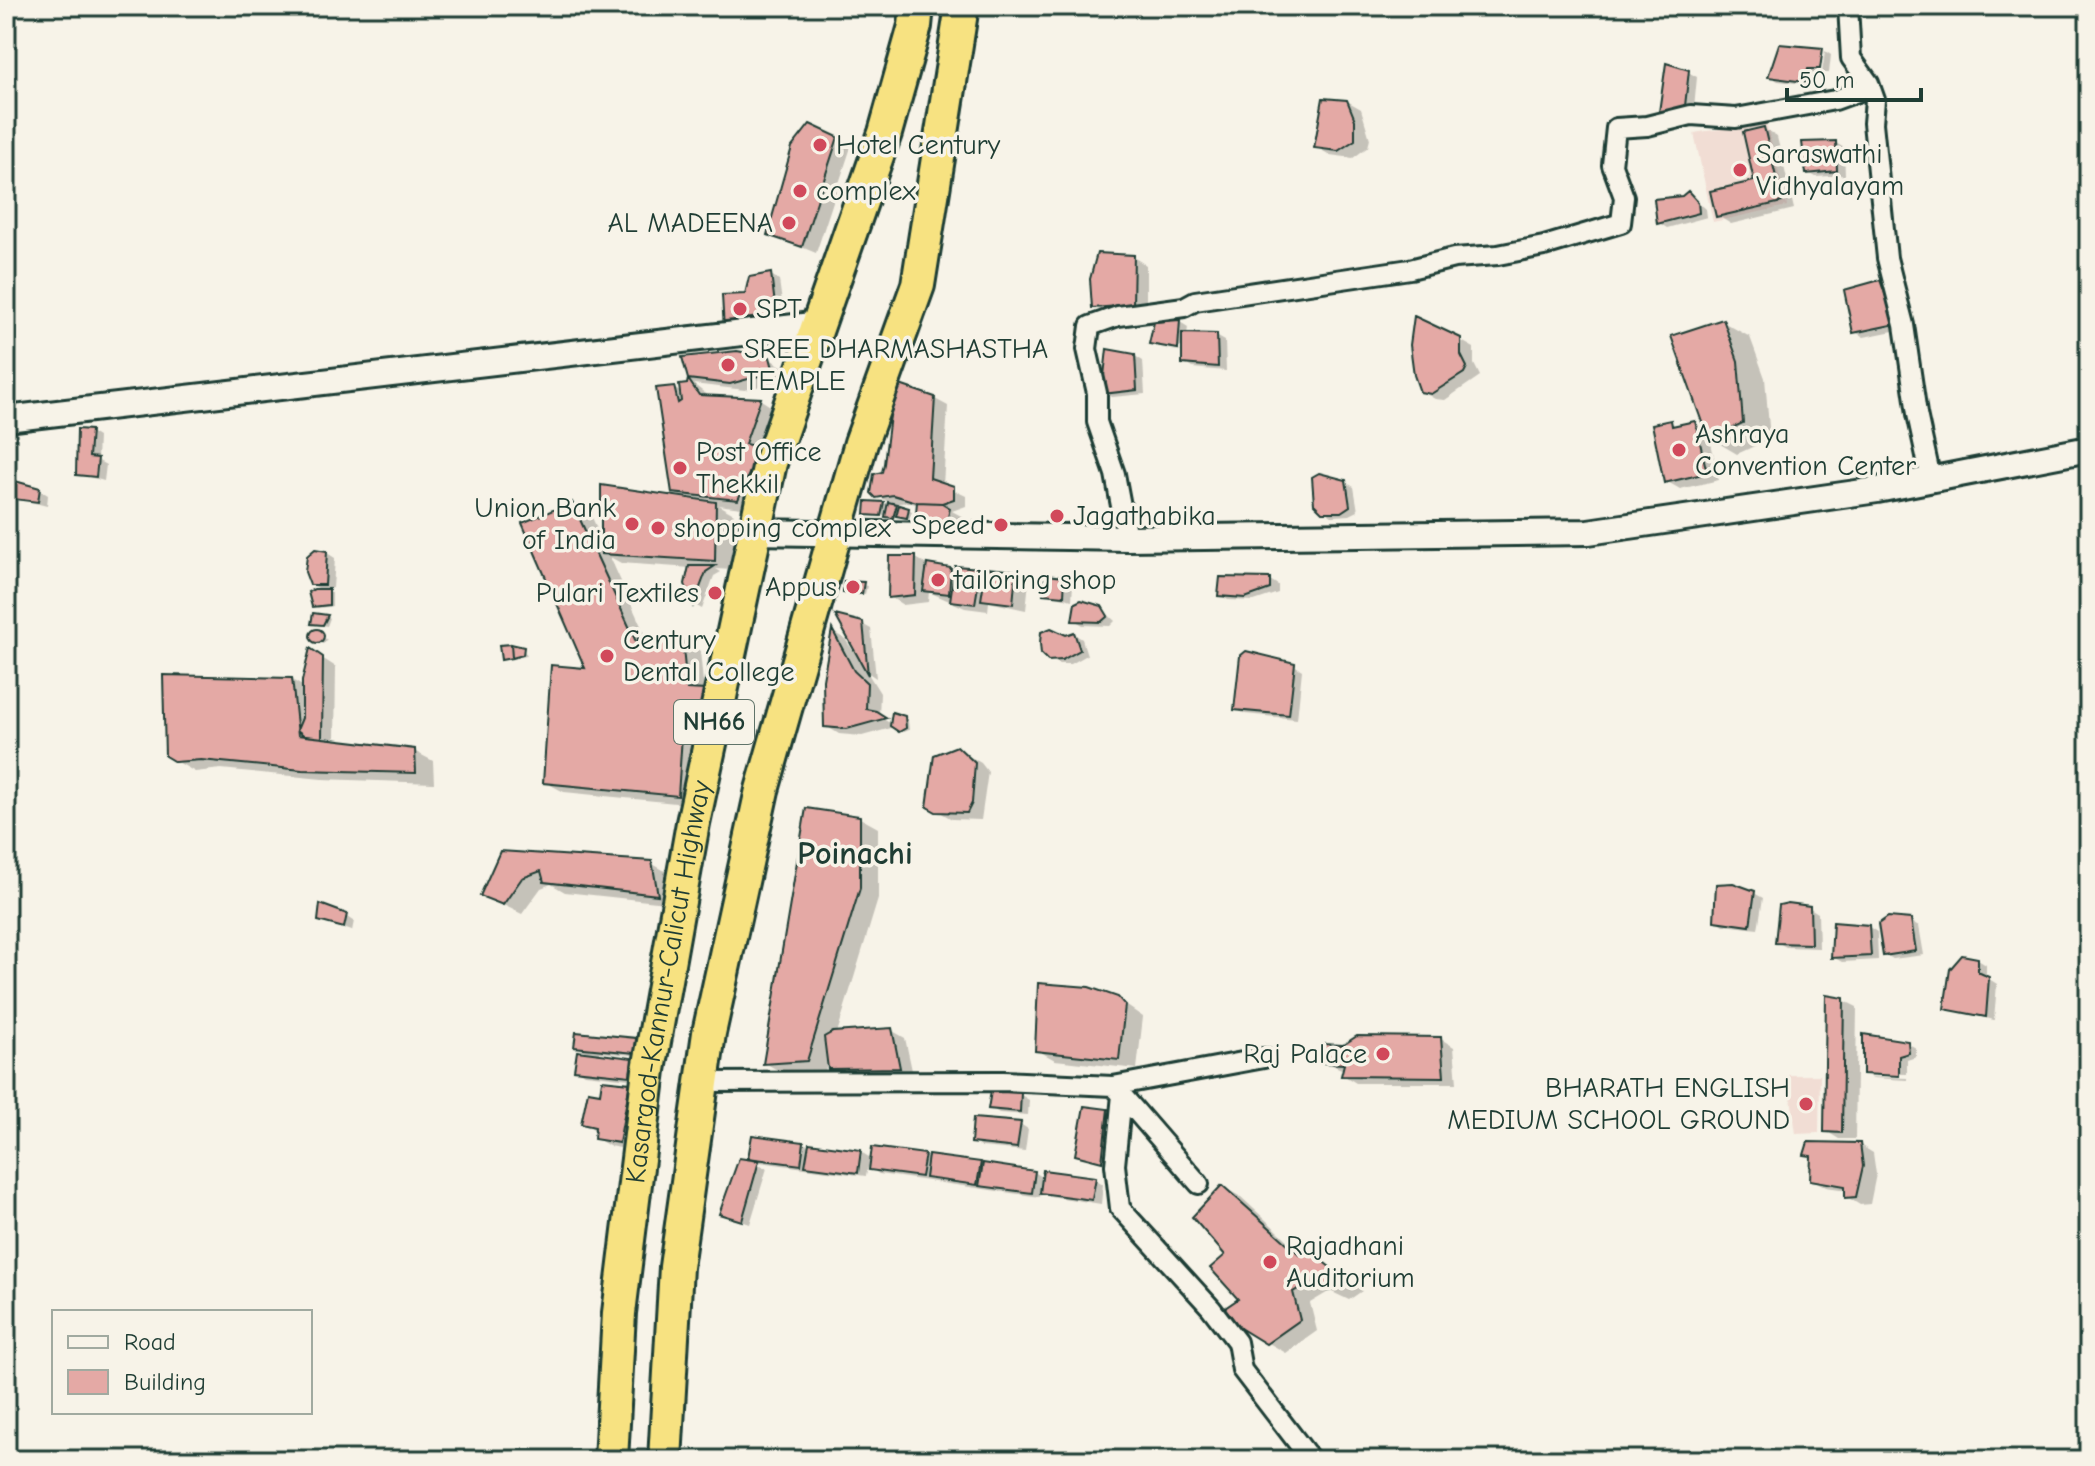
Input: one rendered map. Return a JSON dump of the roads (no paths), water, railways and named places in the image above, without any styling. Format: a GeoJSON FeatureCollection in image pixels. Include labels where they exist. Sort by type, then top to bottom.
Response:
{"type":"FeatureCollection","features":[{"type":"Feature","properties":{"kind":"highway","name":"Kasargod-Kannur-Calicut Highway"},"geometry":{"type":"LineString","coordinates":[[611,1460],[619,1313],[649,1070],[693,823],[754,532],[770,463],[885,133],[915,26],[917,6]]}},
{"type":"Feature","properties":{"kind":"highway","name":"Kasargod-Kannur-Calicut Highway"},"geometry":{"type":"LineString","coordinates":[[665,1460],[676,1267],[709,1033],[762,790],[861,443],[918,285],[962,6]]}},
{"type":"Feature","properties":{"kind":"main road"},"geometry":{"type":"LineString","coordinates":[[6,419],[820,324]]}},
{"type":"Feature","properties":{"kind":"main road"},"geometry":{"type":"LineString","coordinates":[[754,532],[1127,538],[1588,532],[1931,479],[2089,449]]}},
{"type":"Feature","properties":{"kind":"street"},"geometry":{"type":"LineString","coordinates":[[1848,6],[1851,58],[1869,83],[1875,100],[1873,123],[1887,258],[1904,325],[1917,414],[1931,479]]}},
{"type":"Feature","properties":{"kind":"street"},"geometry":{"type":"LineString","coordinates":[[1127,538],[1115,474],[1097,422],[1094,372],[1087,349],[1090,326],[1118,316],[1184,307],[1195,301],[1529,249],[1621,223],[1624,197],[1612,165],[1616,128],[1647,126],[1691,115],[1736,118],[1835,100],[1857,92],[1869,83]]}},
{"type":"Feature","properties":{"kind":"street"},"geometry":{"type":"LineString","coordinates":[[702,1082],[973,1081],[1117,1090],[1264,1058]]}},
{"type":"Feature","properties":{"kind":"street"},"geometry":{"type":"LineString","coordinates":[[1117,1090],[1199,1184]]}},
{"type":"Feature","properties":{"kind":"street"},"geometry":{"type":"LineString","coordinates":[[1117,1090],[1115,1165],[1120,1208],[1211,1308],[1237,1342],[1242,1370],[1311,1460]]}},
{"type":"Feature","properties":{"kind":"place","name":"Hotel Century"},"geometry":{"type":"Point","coordinates":[820,145]}},
{"type":"Feature","properties":{"kind":"place","name":"Saraswathi Vidhyalayam"},"geometry":{"type":"Point","coordinates":[1740,170]}},
{"type":"Feature","properties":{"kind":"place","name":"complex"},"geometry":{"type":"Point","coordinates":[800,191]}},
{"type":"Feature","properties":{"kind":"place","name":"AL MADEENA"},"geometry":{"type":"Point","coordinates":[789,223]}},
{"type":"Feature","properties":{"kind":"place","name":"SPT"},"geometry":{"type":"Point","coordinates":[740,309]}},
{"type":"Feature","properties":{"kind":"place","name":"SREE DHARMASHASTHA TEMPLE"},"geometry":{"type":"Point","coordinates":[728,365]}},
{"type":"Feature","properties":{"kind":"place","name":"Ashraya Convention Center"},"geometry":{"type":"Point","coordinates":[1679,450]}},
{"type":"Feature","properties":{"kind":"place","name":"Post Office Thekkil"},"geometry":{"type":"Point","coordinates":[680,468]}},
{"type":"Feature","properties":{"kind":"place","name":"Jagathabika"},"geometry":{"type":"Point","coordinates":[1057,516]}},
{"type":"Feature","properties":{"kind":"place","name":"Union Bank of India"},"geometry":{"type":"Point","coordinates":[632,524]}},
{"type":"Feature","properties":{"kind":"place","name":"Speed"},"geometry":{"type":"Point","coordinates":[1001,525]}},
{"type":"Feature","properties":{"kind":"place","name":"shopping complex"},"geometry":{"type":"Point","coordinates":[658,528]}},
{"type":"Feature","properties":{"kind":"place","name":"tailoring shop"},"geometry":{"type":"Point","coordinates":[938,580]}},
{"type":"Feature","properties":{"kind":"place","name":"Appus"},"geometry":{"type":"Point","coordinates":[853,587]}},
{"type":"Feature","properties":{"kind":"place","name":"Pulari Textiles"},"geometry":{"type":"Point","coordinates":[715,593]}},
{"type":"Feature","properties":{"kind":"place","name":"Century Dental College"},"geometry":{"type":"Point","coordinates":[607,656]}},
{"type":"Feature","properties":{"kind":"place","name":"Raj Palace"},"geometry":{"type":"Point","coordinates":[1383,1054]}},
{"type":"Feature","properties":{"kind":"place","name":"BHARATH ENGLISH MEDIUM SCHOOL GROUND"},"geometry":{"type":"Point","coordinates":[1806,1104]}},
{"type":"Feature","properties":{"kind":"place","name":"Rajadhani Auditorium"},"geometry":{"type":"Point","coordinates":[1270,1262]}},
{"type":"Feature","properties":{"kind":"district","name":"Poinachi"},"geometry":{"type":"Point","coordinates":[855,853]}}]}
